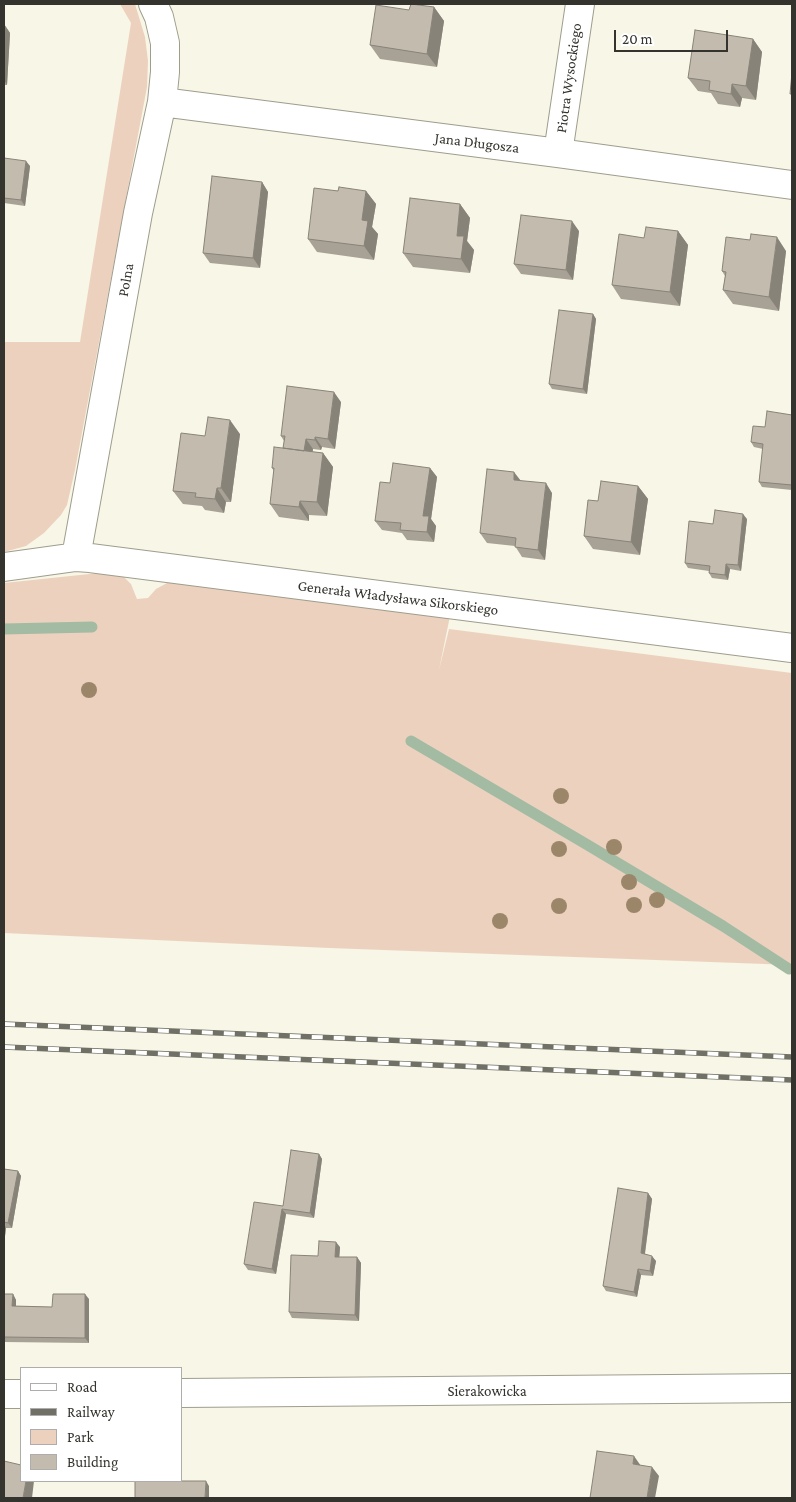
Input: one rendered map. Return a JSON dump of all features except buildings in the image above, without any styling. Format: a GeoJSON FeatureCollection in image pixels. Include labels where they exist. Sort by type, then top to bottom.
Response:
{"type":"FeatureCollection","features":[{"type":"Feature","properties":{"kind":"street","name":"Polna"},"geometry":{"type":"LineString","coordinates":[[76,557],[138,213],[162,102],[165,43],[153,4]]}},
{"type":"Feature","properties":{"kind":"street","name":"Piotra Wysockiego"},"geometry":{"type":"LineString","coordinates":[[558,153],[580,4]]}},
{"type":"Feature","properties":{"kind":"street","name":"Jana Długosza"},"geometry":{"type":"LineString","coordinates":[[162,102],[792,185]]}},
{"type":"Feature","properties":{"kind":"street","name":"Generała Władysława Sikorskiego"},"geometry":{"type":"LineString","coordinates":[[4,567],[76,557],[792,648]]}},
{"type":"Feature","properties":{"kind":"street","name":"Sierakowicka"},"geometry":{"type":"LineString","coordinates":[[182,1393],[792,1388]]}},
{"type":"Feature","properties":{"kind":"street"},"geometry":{"type":"LineString","coordinates":[[4,1394],[20,1394]]}},
{"type":"Feature","properties":{"kind":"green space"},"geometry":{"type":"Polygon","coordinates":[[[120,4],[135,4],[145,37],[148,61],[147,87],[75,470],[67,505],[61,515],[44,533],[26,546],[4,552],[4,342],[80,342],[131,23],[120,4]]]}},
{"type":"Feature","properties":{"kind":"green space"},"geometry":{"type":"Polygon","coordinates":[[[99,573],[120,573],[131,584],[137,599],[148,598],[156,589],[178,580],[450,616],[439,670],[449,629],[792,673],[792,965],[329,948],[4,933],[4,583],[99,573]]]}},
{"type":"Feature","properties":{"kind":"waterway"},"geometry":{"type":"LineString","coordinates":[[4,629],[92,627]]}},
{"type":"Feature","properties":{"kind":"waterway"},"geometry":{"type":"LineString","coordinates":[[411,741],[723,926],[789,969]]}},
{"type":"Feature","properties":{"kind":"railway"},"geometry":{"type":"LineString","coordinates":[[4,1024],[792,1057]]}},
{"type":"Feature","properties":{"kind":"railway"},"geometry":{"type":"LineString","coordinates":[[4,1047],[792,1080]]}}]}
